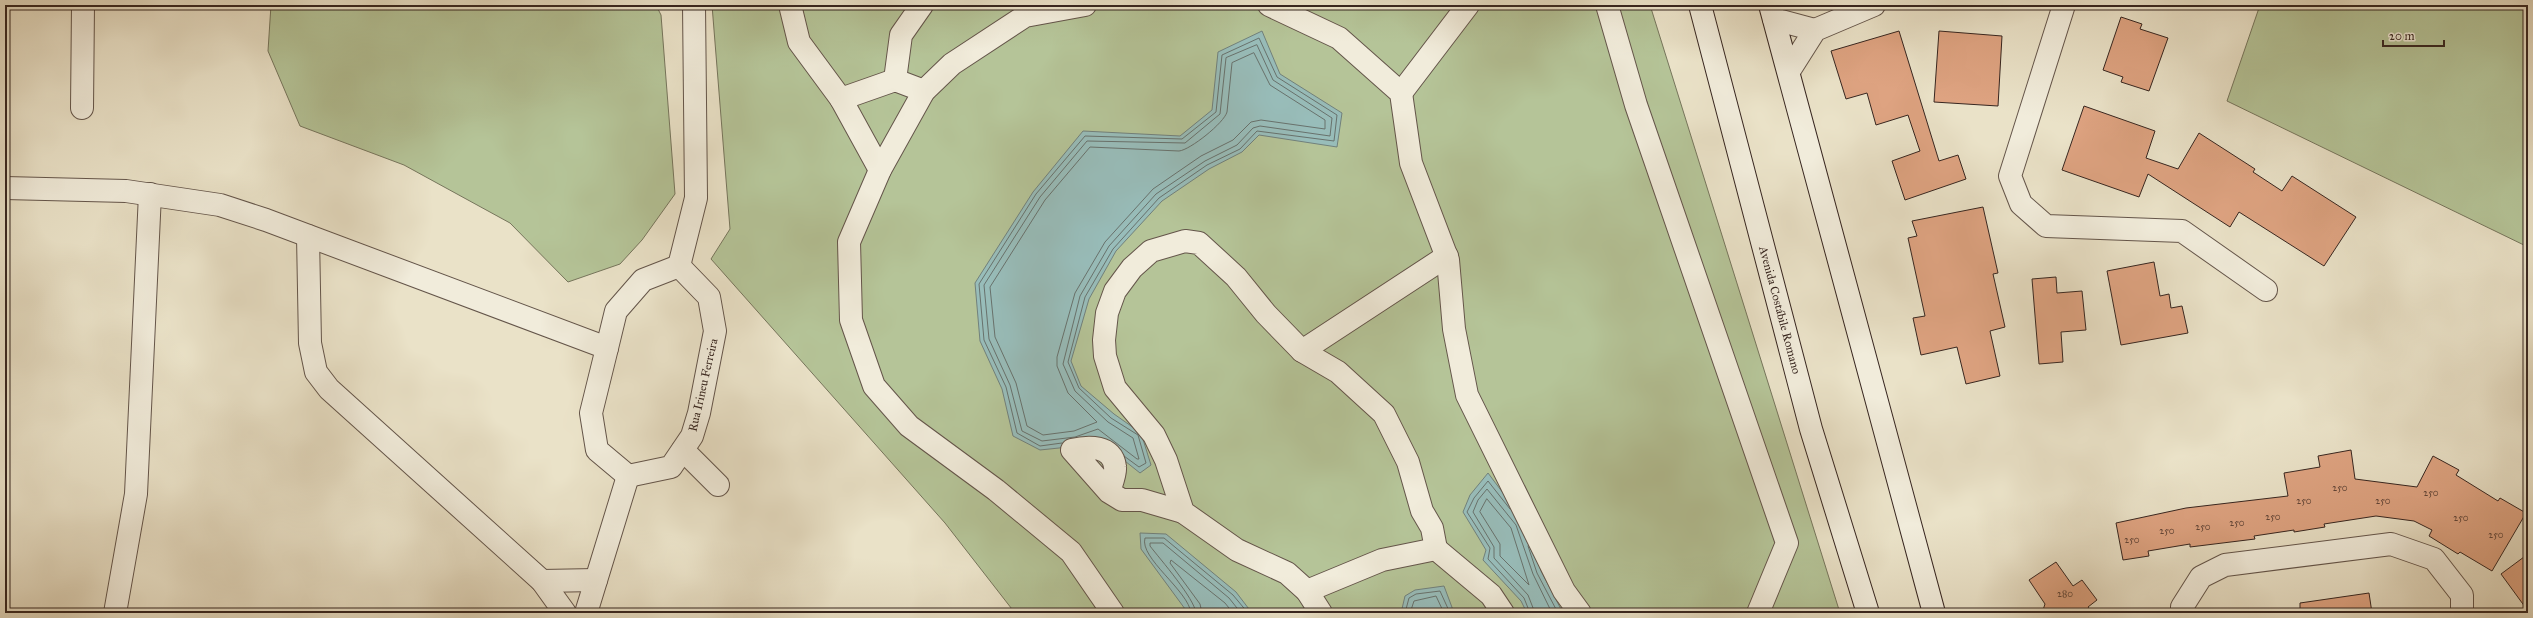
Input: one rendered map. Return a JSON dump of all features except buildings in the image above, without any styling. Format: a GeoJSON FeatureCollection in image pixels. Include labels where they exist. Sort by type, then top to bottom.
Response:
{"type":"FeatureCollection","features":[{"type":"Feature","properties":{"kind":"street"},"geometry":{"type":"LineString","coordinates":[[82,108],[83,5]]}},
{"type":"Feature","properties":{"kind":"street"},"geometry":{"type":"LineString","coordinates":[[586,613],[628,476],[597,450],[591,414],[616,311],[643,280],[680,266],[696,198],[694,5]]}},
{"type":"Feature","properties":{"kind":"street"},"geometry":{"type":"LineString","coordinates":[[790,5],[799,42],[841,99],[880,170]]}},
{"type":"Feature","properties":{"kind":"street"},"geometry":{"type":"LineString","coordinates":[[895,80],[901,35],[922,5]]}},
{"type":"Feature","properties":{"kind":"street"},"geometry":{"type":"LineString","coordinates":[[1085,5],[1025,16],[952,64],[924,91],[880,170],[850,242],[850,320],[874,386],[909,426],[996,490],[1071,552],[1113,613]]}},
{"type":"Feature","properties":{"kind":"street"},"geometry":{"type":"LineString","coordinates":[[1269,5],[1339,38],[1401,93],[1411,163],[1447,256],[1454,329],[1467,395],[1564,591],[1580,613]]}},
{"type":"Feature","properties":{"kind":"street"},"geometry":{"type":"LineString","coordinates":[[1401,93],[1468,5]]}},
{"type":"Feature","properties":{"kind":"street"},"geometry":{"type":"LineString","coordinates":[[1607,5],[1636,105],[1787,543],[1758,613]]}},
{"type":"Feature","properties":{"kind":"street","name":"Avenida Costábile Romano"},"geometry":{"type":"LineString","coordinates":[[1700,5],[1811,429],[1868,613]]}},
{"type":"Feature","properties":{"kind":"street"},"geometry":{"type":"LineString","coordinates":[[1789,71],[1815,30],[1874,5]]}},
{"type":"Feature","properties":{"kind":"street"},"geometry":{"type":"LineString","coordinates":[[2064,5],[2010,176],[2021,204],[2046,226],[2182,231],[2266,290]]}},
{"type":"Feature","properties":{"kind":"street"},"geometry":{"type":"LineString","coordinates":[[1772,12],[1815,30]]}},
{"type":"Feature","properties":{"kind":"street"},"geometry":{"type":"LineString","coordinates":[[1772,12],[1934,613]]}},
{"type":"Feature","properties":{"kind":"street"},"geometry":{"type":"LineString","coordinates":[[841,99],[895,80],[924,91]]}},
{"type":"Feature","properties":{"kind":"street"},"geometry":{"type":"LineString","coordinates":[[5,188],[126,190],[220,205],[308,236],[607,348]]}},
{"type":"Feature","properties":{"kind":"street"},"geometry":{"type":"LineString","coordinates":[[115,613],[136,494],[150,194]]}},
{"type":"Feature","properties":{"kind":"street"},"geometry":{"type":"LineString","coordinates":[[308,236],[310,343],[316,372],[329,389],[542,581],[565,613]]}},
{"type":"Feature","properties":{"kind":"street"},"geometry":{"type":"LineString","coordinates":[[1183,512],[1166,460],[1154,435],[1115,388],[1105,356],[1107,313],[1115,291],[1132,268],[1152,251],[1185,241],[1199,244],[1236,277],[1266,314],[1302,351],[1338,372],[1384,414],[1408,462],[1422,511],[1432,528],[1436,549],[1491,595],[1503,613]]}},
{"type":"Feature","properties":{"kind":"street"},"geometry":{"type":"LineString","coordinates":[[1302,351],[1447,256]]}},
{"type":"Feature","properties":{"kind":"street","name":"Rua Irineu Ferreira"},"geometry":{"type":"LineString","coordinates":[[628,476],[671,467],[692,436],[699,413],[715,330],[709,297],[680,266]]}},
{"type":"Feature","properties":{"kind":"street"},"geometry":{"type":"LineString","coordinates":[[683,450],[718,485]]}},
{"type":"Feature","properties":{"kind":"street"},"geometry":{"type":"LineString","coordinates":[[1110,492],[1122,500],[1142,500],[1183,512],[1238,550],[1287,573],[1307,591],[1321,613]]}},
{"type":"Feature","properties":{"kind":"street"},"geometry":{"type":"LineString","coordinates":[[2183,613],[2182,606],[2201,577],[2225,565],[2391,544],[2434,559],[2462,595],[2462,613]]}},
{"type":"Feature","properties":{"kind":"street"},"geometry":{"type":"LineString","coordinates":[[1307,591],[1382,560],[1436,549]]}},
{"type":"Feature","properties":{"kind":"street"},"geometry":{"type":"LineString","coordinates":[[542,581],[596,580]]}},
{"type":"Feature","properties":{"kind":"green space"},"geometry":{"type":"Polygon","coordinates":[[[271,5],[656,5],[661,15],[675,194],[642,240],[620,264],[568,282],[510,223],[404,165],[300,126],[268,51],[271,5]]]}},
{"type":"Feature","properties":{"kind":"green space"},"geometry":{"type":"Polygon","coordinates":[[[712,5],[1650,5],[1840,613],[1015,613],[945,523],[711,259],[730,229],[712,5]]]}},
{"type":"Feature","properties":{"kind":"green space"},"geometry":{"type":"Polygon","coordinates":[[[2260,5],[2528,5],[2528,247],[2227,101],[2260,5]]]}},
{"type":"Feature","properties":{"kind":"water"},"geometry":{"type":"Polygon","coordinates":[[[1262,31],[1280,74],[1342,113],[1337,147],[1259,135],[1242,152],[1209,169],[1162,201],[1116,251],[1089,299],[1071,361],[1081,386],[1114,414],[1141,433],[1151,465],[1140,473],[1096,438],[1078,446],[1040,450],[1013,436],[1002,389],[980,341],[975,283],[1033,192],[1083,131],[1180,136],[1212,110],[1218,52],[1262,31]]]}},
{"type":"Feature","properties":{"kind":"water"},"geometry":{"type":"Polygon","coordinates":[[[1488,473],[1524,521],[1541,571],[1563,613],[1527,613],[1521,601],[1483,560],[1486,550],[1463,512],[1470,495],[1488,473]]]}},
{"type":"Feature","properties":{"kind":"water"},"geometry":{"type":"Polygon","coordinates":[[[1140,533],[1166,534],[1236,592],[1252,613],[1188,613],[1141,549],[1140,533]]]}},
{"type":"Feature","properties":{"kind":"water"},"geometry":{"type":"Polygon","coordinates":[[[1444,586],[1453,610],[1462,613],[1401,613],[1405,596],[1415,590],[1444,586]]]}}]}
